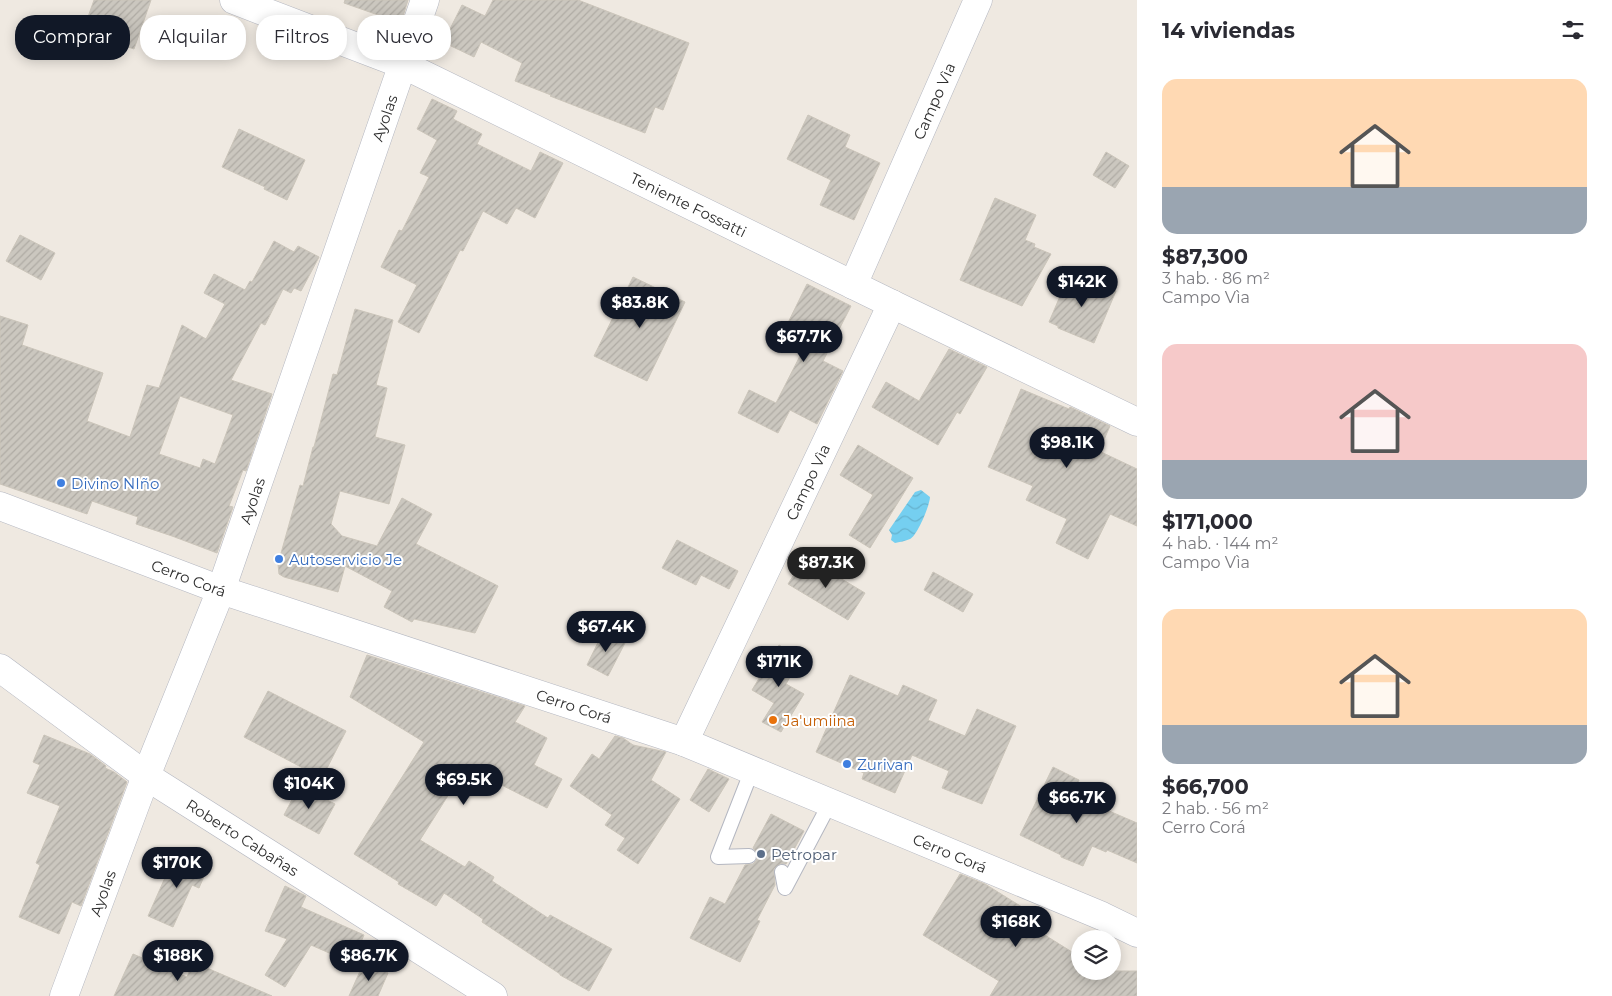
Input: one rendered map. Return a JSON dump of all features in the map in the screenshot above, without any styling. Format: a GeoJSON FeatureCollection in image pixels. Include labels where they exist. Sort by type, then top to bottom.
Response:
{"type":"FeatureCollection","features":[{"type":"Feature","properties":{"kind":"street","name":"Teniente Fossatti"},"geometry":{"type":"LineString","coordinates":[[234,0],[404,65],[1137,422]]}},
{"type":"Feature","properties":{"kind":"street","name":"Ayolas"},"geometry":{"type":"LineString","coordinates":[[64,996],[146,776],[221,590],[426,0]]}},
{"type":"Feature","properties":{"kind":"street","name":"Campo Vìa"},"geometry":{"type":"LineString","coordinates":[[853,285],[978,0]]}},
{"type":"Feature","properties":{"kind":"street","name":"Campo Vìa"},"geometry":{"type":"LineString","coordinates":[[684,742],[892,304]]}},
{"type":"Feature","properties":{"kind":"street","name":"Cerro Corá"},"geometry":{"type":"LineString","coordinates":[[0,506],[221,590],[684,742],[1102,916],[1137,933]]}},
{"type":"Feature","properties":{"kind":"street","name":"Roberto Cabañas"},"geometry":{"type":"LineString","coordinates":[[0,668],[146,776],[493,996]]}},
{"type":"Feature","properties":{"kind":"lane"},"geometry":{"type":"LineString","coordinates":[[749,856],[718,857],[752,770]]}},
{"type":"Feature","properties":{"kind":"lane"},"geometry":{"type":"LineString","coordinates":[[782,872],[785,888],[830,803]]}},
{"type":"Feature","properties":{"kind":"water"},"geometry":{"type":"Polygon","coordinates":[[[921,490],[930,497],[923,520],[913,537],[895,543],[891,540],[892,535],[889,530],[915,492],[921,490]]]}},
{"type":"Feature","properties":{"kind":"building"},"geometry":{"type":"Polygon","coordinates":[[[94,0],[151,0],[146,15],[140,15],[140,32],[134,49],[130,48],[130,15],[89,15],[94,0]]]}},
{"type":"Feature","properties":{"kind":"building"},"geometry":{"type":"Polygon","coordinates":[[[345,0],[408,0],[403,15],[378,15],[344,3],[345,0]]]}},
{"type":"Feature","properties":{"kind":"building"},"geometry":{"type":"Polygon","coordinates":[[[493,0],[578,0],[689,43],[663,110],[655,107],[645,133],[515,81],[522,63],[481,42],[474,57],[451,46],[451,27],[462,5],[485,16],[493,0]]]}},
{"type":"Feature","properties":{"kind":"building"},"geometry":{"type":"Polygon","coordinates":[[[432,99],[457,111],[453,119],[482,134],[477,144],[531,171],[540,152],[563,163],[535,218],[516,208],[507,224],[483,211],[463,251],[460,250],[419,333],[398,322],[417,285],[381,267],[399,230],[402,231],[429,177],[420,173],[437,140],[417,129],[432,99]]]}},
{"type":"Feature","properties":{"kind":"building"},"geometry":{"type":"Polygon","coordinates":[[[808,115],[850,135],[845,147],[880,163],[854,220],[820,205],[831,180],[787,159],[808,115]]]}},
{"type":"Feature","properties":{"kind":"building"},"geometry":{"type":"Polygon","coordinates":[[[239,129],[305,160],[287,200],[264,189],[265,187],[222,167],[239,129]]]}},
{"type":"Feature","properties":{"kind":"building"},"geometry":{"type":"Polygon","coordinates":[[[1106,152],[1129,166],[1115,188],[1093,175],[1106,152]]]}},
{"type":"Feature","properties":{"kind":"building"},"geometry":{"type":"Polygon","coordinates":[[[995,198],[1036,215],[1025,240],[1035,244],[1034,247],[1051,254],[1022,306],[960,280],[995,198]]]}},
{"type":"Feature","properties":{"kind":"building"},"geometry":{"type":"Polygon","coordinates":[[[20,235],[55,253],[41,280],[6,261],[20,235]]]}},
{"type":"Feature","properties":{"kind":"building"},"geometry":{"type":"Polygon","coordinates":[[[274,241],[294,252],[298,246],[319,257],[301,291],[294,288],[291,293],[283,289],[265,325],[261,323],[231,380],[272,394],[246,471],[243,470],[229,506],[233,507],[217,553],[136,524],[138,517],[92,501],[87,514],[0,484],[0,316],[28,325],[22,345],[103,373],[87,421],[130,437],[147,385],[159,388],[182,325],[206,339],[225,304],[204,293],[214,274],[245,290],[250,281],[252,282],[274,241]],[[180,396],[159,454],[200,468],[203,459],[215,464],[233,415],[180,396]]]}},
{"type":"Feature","properties":{"kind":"building"},"geometry":{"type":"Polygon","coordinates":[[[1070,273],[1116,291],[1094,343],[1058,328],[1058,326],[1049,322],[1070,273]]]}},
{"type":"Feature","properties":{"kind":"building"},"geometry":{"type":"Polygon","coordinates":[[[633,277],[685,302],[647,381],[594,356],[633,277]]]}},
{"type":"Feature","properties":{"kind":"building"},"geometry":{"type":"Polygon","coordinates":[[[807,284],[851,306],[823,361],[843,371],[817,424],[790,410],[778,433],[738,413],[749,390],[776,403],[803,350],[780,339],[807,284]]]}},
{"type":"Feature","properties":{"kind":"building"},"geometry":{"type":"Polygon","coordinates":[[[355,309],[393,320],[376,385],[387,388],[375,437],[405,445],[389,504],[340,491],[331,524],[342,536],[377,546],[402,498],[432,514],[416,544],[498,586],[475,633],[414,619],[412,622],[384,607],[392,591],[345,566],[338,592],[279,574],[278,564],[300,485],[303,486],[333,374],[337,375],[355,309]]]}},
{"type":"Feature","properties":{"kind":"building"},"geometry":{"type":"Polygon","coordinates":[[[949,349],[987,367],[960,414],[957,412],[938,445],[872,407],[886,382],[919,401],[949,349]]]}},
{"type":"Feature","properties":{"kind":"building"},"geometry":{"type":"Polygon","coordinates":[[[1021,389],[1069,409],[1070,407],[1110,426],[1099,451],[1137,469],[1137,526],[1110,514],[1088,559],[1056,543],[1067,519],[1026,500],[1033,486],[988,467],[1021,389]]]}},
{"type":"Feature","properties":{"kind":"building"},"geometry":{"type":"Polygon","coordinates":[[[858,445],[913,478],[870,548],[849,535],[873,495],[840,475],[858,445]]]}},
{"type":"Feature","properties":{"kind":"building"},"geometry":{"type":"Polygon","coordinates":[[[677,540],[738,571],[729,589],[701,575],[696,585],[662,568],[677,540]]]}},
{"type":"Feature","properties":{"kind":"building"},"geometry":{"type":"Polygon","coordinates":[[[805,557],[865,593],[848,620],[788,584],[805,557]]]}},
{"type":"Feature","properties":{"kind":"building"},"geometry":{"type":"Polygon","coordinates":[[[933,572],[973,594],[963,612],[924,590],[933,572]]]}},
{"type":"Feature","properties":{"kind":"building"},"geometry":{"type":"Polygon","coordinates":[[[604,630],[626,641],[608,676],[587,665],[604,630]]]}},
{"type":"Feature","properties":{"kind":"building"},"geometry":{"type":"Polygon","coordinates":[[[779,645],[801,658],[786,684],[804,694],[781,732],[762,722],[774,703],[752,690],[779,645]]]}},
{"type":"Feature","properties":{"kind":"building"},"geometry":{"type":"Polygon","coordinates":[[[367,655],[525,706],[515,722],[547,738],[534,765],[562,779],[547,808],[466,767],[420,840],[465,867],[469,861],[494,877],[492,881],[548,918],[550,915],[612,949],[589,991],[560,975],[482,922],[483,919],[444,893],[436,906],[398,884],[399,882],[354,854],[424,742],[350,697],[367,655]]]}},
{"type":"Feature","properties":{"kind":"building"},"geometry":{"type":"Polygon","coordinates":[[[850,675],[898,696],[903,685],[937,700],[928,720],[965,736],[977,709],[1016,726],[982,804],[942,788],[949,771],[912,755],[895,793],[862,779],[864,773],[816,752],[850,675]]]}},
{"type":"Feature","properties":{"kind":"building"},"geometry":{"type":"Polygon","coordinates":[[[268,691],[346,731],[322,778],[244,737],[268,691]]]}},
{"type":"Feature","properties":{"kind":"building"},"geometry":{"type":"Polygon","coordinates":[[[44,735],[90,754],[106,766],[105,768],[127,782],[81,906],[72,902],[59,934],[19,917],[40,865],[36,863],[60,806],[27,793],[40,765],[33,762],[44,735]]]}},
{"type":"Feature","properties":{"kind":"building"},"geometry":{"type":"Polygon","coordinates":[[[615,736],[623,738],[633,745],[666,752],[651,780],[680,799],[638,864],[617,850],[625,838],[605,825],[612,815],[570,786],[592,754],[599,759],[615,736]]]}},
{"type":"Feature","properties":{"kind":"building"},"geometry":{"type":"Polygon","coordinates":[[[1053,767],[1079,780],[1072,795],[1137,823],[1137,863],[1107,850],[1106,852],[1092,846],[1083,866],[1061,857],[1061,855],[1020,835],[1053,767]]]}},
{"type":"Feature","properties":{"kind":"building"},"geometry":{"type":"Polygon","coordinates":[[[708,769],[729,779],[709,812],[690,800],[708,769]]]}},
{"type":"Feature","properties":{"kind":"building"},"geometry":{"type":"Polygon","coordinates":[[[299,786],[335,804],[319,834],[284,815],[299,786]]]}},
{"type":"Feature","properties":{"kind":"building"},"geometry":{"type":"Polygon","coordinates":[[[771,814],[804,831],[786,864],[780,864],[774,869],[775,885],[757,920],[760,921],[740,962],[690,938],[710,897],[725,904],[745,865],[753,864],[756,861],[758,855],[753,848],[771,814]]]}},
{"type":"Feature","properties":{"kind":"building"},"geometry":{"type":"Polygon","coordinates":[[[176,853],[208,867],[199,888],[192,885],[173,927],[148,916],[176,853]]]}},
{"type":"Feature","properties":{"kind":"building"},"geometry":{"type":"Polygon","coordinates":[[[960,874],[985,884],[1038,917],[1032,927],[1071,951],[1071,980],[1121,980],[1121,971],[1137,971],[1137,996],[990,996],[999,981],[923,935],[960,874]]]}},
{"type":"Feature","properties":{"kind":"building"},"geometry":{"type":"Polygon","coordinates":[[[285,886],[306,896],[301,907],[364,935],[352,963],[311,945],[285,987],[265,975],[287,939],[265,931],[285,886]]]}},
{"type":"Feature","properties":{"kind":"building"},"geometry":{"type":"Polygon","coordinates":[[[133,954],[187,977],[193,962],[272,996],[114,996],[133,954]]]}},
{"type":"Feature","properties":{"kind":"building"},"geometry":{"type":"Polygon","coordinates":[[[364,962],[388,973],[378,996],[349,996],[364,962]]]}},
{"type":"Feature","properties":{"kind":"place","name":"Divino NIño"},"geometry":{"type":"Point","coordinates":[61,483]}},
{"type":"Feature","properties":{"kind":"place","name":"Autoservicio Je"},"geometry":{"type":"Point","coordinates":[279,559]}},
{"type":"Feature","properties":{"kind":"place","name":"Ja'umiina"},"geometry":{"type":"Point","coordinates":[773,720]}},
{"type":"Feature","properties":{"kind":"place","name":"Zurivan"},"geometry":{"type":"Point","coordinates":[847,764]}},
{"type":"Feature","properties":{"kind":"place","name":"Petropar"},"geometry":{"type":"Point","coordinates":[761,854]}}]}
